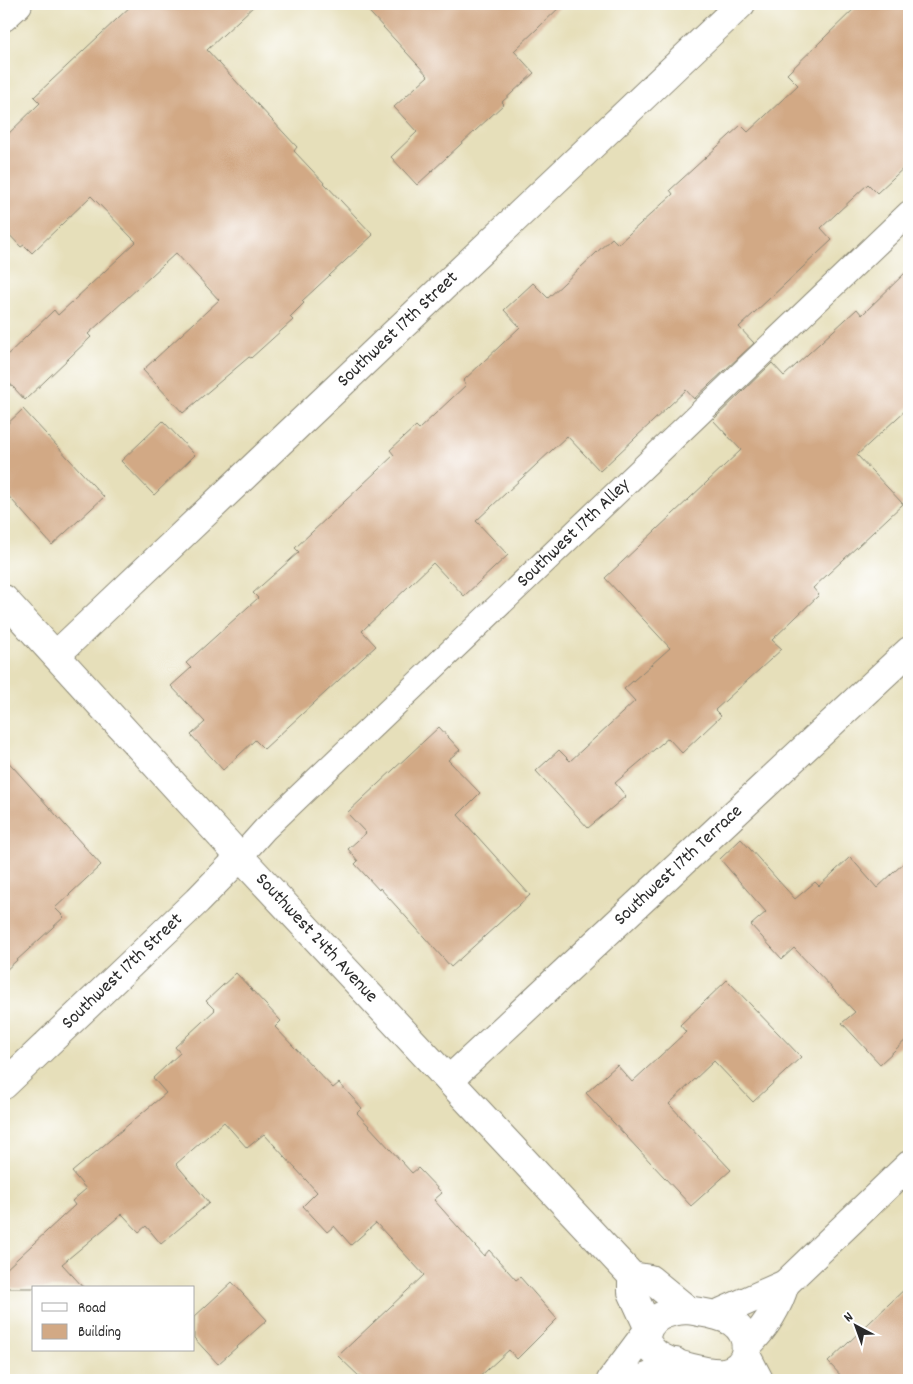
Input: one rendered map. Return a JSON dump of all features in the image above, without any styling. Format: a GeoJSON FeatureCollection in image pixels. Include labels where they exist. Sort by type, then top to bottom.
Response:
{"type":"FeatureCollection","features":[{"type":"Feature","properties":{"kind":"street"},"geometry":{"type":"LineString","coordinates":[[4,17],[18,4]]}},
{"type":"Feature","properties":{"kind":"street","name":"Southwest 17th Street"},"geometry":{"type":"LineString","coordinates":[[56,655],[741,4]]}},
{"type":"Feature","properties":{"kind":"street","name":"Southwest 24th Avenue"},"geometry":{"type":"LineString","coordinates":[[4,599],[240,857],[632,1276],[650,1279],[702,1313]]}},
{"type":"Feature","properties":{"kind":"street","name":"Southwest 17th Terrace"},"geometry":{"type":"LineString","coordinates":[[449,1080],[909,651]]}},
{"type":"Feature","properties":{"kind":"street","name":"Southwest 17th Street"},"geometry":{"type":"LineString","coordinates":[[4,1085],[197,901],[240,857]]}},
{"type":"Feature","properties":{"kind":"street"},"geometry":{"type":"LineString","coordinates":[[611,1380],[654,1319],[664,1314],[702,1313],[785,1284],[909,1165]]}},
{"type":"Feature","properties":{"kind":"street"},"geometry":{"type":"LineString","coordinates":[[632,1276],[632,1292],[647,1330],[646,1341],[656,1354],[707,1375],[725,1372],[733,1368],[760,1333],[779,1303],[785,1284]]}},
{"type":"Feature","properties":{"kind":"street"},"geometry":{"type":"LineString","coordinates":[[702,1313],[734,1324],[745,1337],[746,1350],[758,1380]]}},
{"type":"Feature","properties":{"kind":"street"},"geometry":{"type":"LineString","coordinates":[[639,1380],[656,1374],[675,1362]]}},
{"type":"Feature","properties":{"kind":"lane","name":"Southwest 17th Alley"},"geometry":{"type":"LineString","coordinates":[[240,857],[265,830],[909,213]]}},
{"type":"Feature","properties":{"kind":"building"},"geometry":{"type":"Polygon","coordinates":[[[133,4],[256,4],[207,50],[297,147],[294,151],[373,235],[302,301],[304,303],[290,317],[293,320],[251,358],[249,357],[183,413],[143,370],[219,300],[176,253],[88,334],[91,337],[25,400],[4,377],[4,358],[54,310],[58,315],[136,242],[91,196],[32,253],[24,245],[21,247],[4,229],[4,138],[40,103],[34,97],[133,4]]]}},
{"type":"Feature","properties":{"kind":"building"},"geometry":{"type":"Polygon","coordinates":[[[362,4],[563,4],[514,51],[534,73],[502,102],[504,104],[417,185],[391,157],[417,132],[394,107],[428,76],[362,4]]]}},
{"type":"Feature","properties":{"kind":"building"},"geometry":{"type":"Polygon","coordinates":[[[859,4],[909,4],[909,163],[877,193],[868,184],[821,228],[832,240],[739,327],[754,343],[694,399],[686,390],[600,471],[567,436],[476,521],[508,555],[464,596],[433,563],[362,631],[376,646],[264,749],[255,740],[223,770],[191,735],[205,722],[171,686],[191,668],[186,663],[258,598],[253,593],[299,552],[295,548],[394,455],[390,450],[416,426],[419,429],[466,385],[463,381],[520,327],[504,310],[533,283],[548,298],[612,238],[618,244],[673,194],[670,190],[741,125],[748,132],[798,85],[787,74],[859,4]]]}},
{"type":"Feature","properties":{"kind":"building"},"geometry":{"type":"Polygon","coordinates":[[[909,269],[909,407],[857,455],[903,504],[813,588],[819,595],[772,640],[782,649],[715,710],[721,716],[682,753],[668,738],[615,783],[626,796],[588,828],[536,771],[559,750],[570,761],[635,701],[624,689],[670,648],[605,578],[741,450],[713,420],[772,363],[784,376],[857,309],[862,315],[909,269]]]}},
{"type":"Feature","properties":{"kind":"building"},"geometry":{"type":"Polygon","coordinates":[[[23,409],[104,497],[52,545],[4,491],[4,427],[23,409]]]}},
{"type":"Feature","properties":{"kind":"building"},"geometry":{"type":"Polygon","coordinates":[[[163,421],[195,455],[154,495],[121,461],[163,421]]]}},
{"type":"Feature","properties":{"kind":"building"},"geometry":{"type":"Polygon","coordinates":[[[439,727],[460,750],[448,760],[480,793],[458,815],[530,895],[451,967],[380,888],[379,890],[355,864],[358,861],[348,849],[366,833],[347,813],[439,727]]]}},
{"type":"Feature","properties":{"kind":"building"},"geometry":{"type":"Polygon","coordinates":[[[4,757],[101,865],[55,908],[64,917],[4,972],[4,757]]]}},
{"type":"Feature","properties":{"kind":"building"},"geometry":{"type":"Polygon","coordinates":[[[741,839],[795,899],[815,882],[819,886],[850,857],[877,888],[909,858],[909,1037],[880,1064],[842,1023],[855,1012],[794,948],[782,959],[751,925],[766,912],[720,859],[741,839]]]}},
{"type":"Feature","properties":{"kind":"building"},"geometry":{"type":"Polygon","coordinates":[[[236,973],[281,1021],[275,1027],[333,1088],[339,1083],[362,1108],[357,1113],[412,1173],[418,1168],[442,1193],[434,1200],[484,1256],[489,1250],[516,1280],[520,1277],[557,1319],[517,1359],[509,1350],[476,1380],[363,1380],[338,1356],[424,1275],[376,1223],[351,1245],[334,1226],[327,1232],[303,1206],[317,1192],[264,1134],[247,1148],[224,1122],[176,1164],[209,1203],[161,1244],[146,1226],[139,1232],[122,1214],[62,1264],[82,1286],[4,1288],[4,1271],[75,1205],[72,1201],[86,1189],[72,1172],[166,1093],[153,1078],[180,1053],[175,1047],[215,1010],[206,1001],[236,973]]]}},
{"type":"Feature","properties":{"kind":"building"},"geometry":{"type":"Polygon","coordinates":[[[727,980],[801,1057],[753,1102],[714,1061],[669,1104],[731,1170],[691,1206],[586,1093],[617,1065],[632,1082],[686,1032],[680,1025],[727,980]]]}},
{"type":"Feature","properties":{"kind":"building"},"geometry":{"type":"Polygon","coordinates":[[[232,1282],[267,1320],[218,1364],[195,1339],[195,1316],[232,1282]]]}},
{"type":"Feature","properties":{"kind":"building"},"geometry":{"type":"Polygon","coordinates":[[[909,1285],[909,1380],[845,1380],[828,1362],[909,1285]]]}}]}
